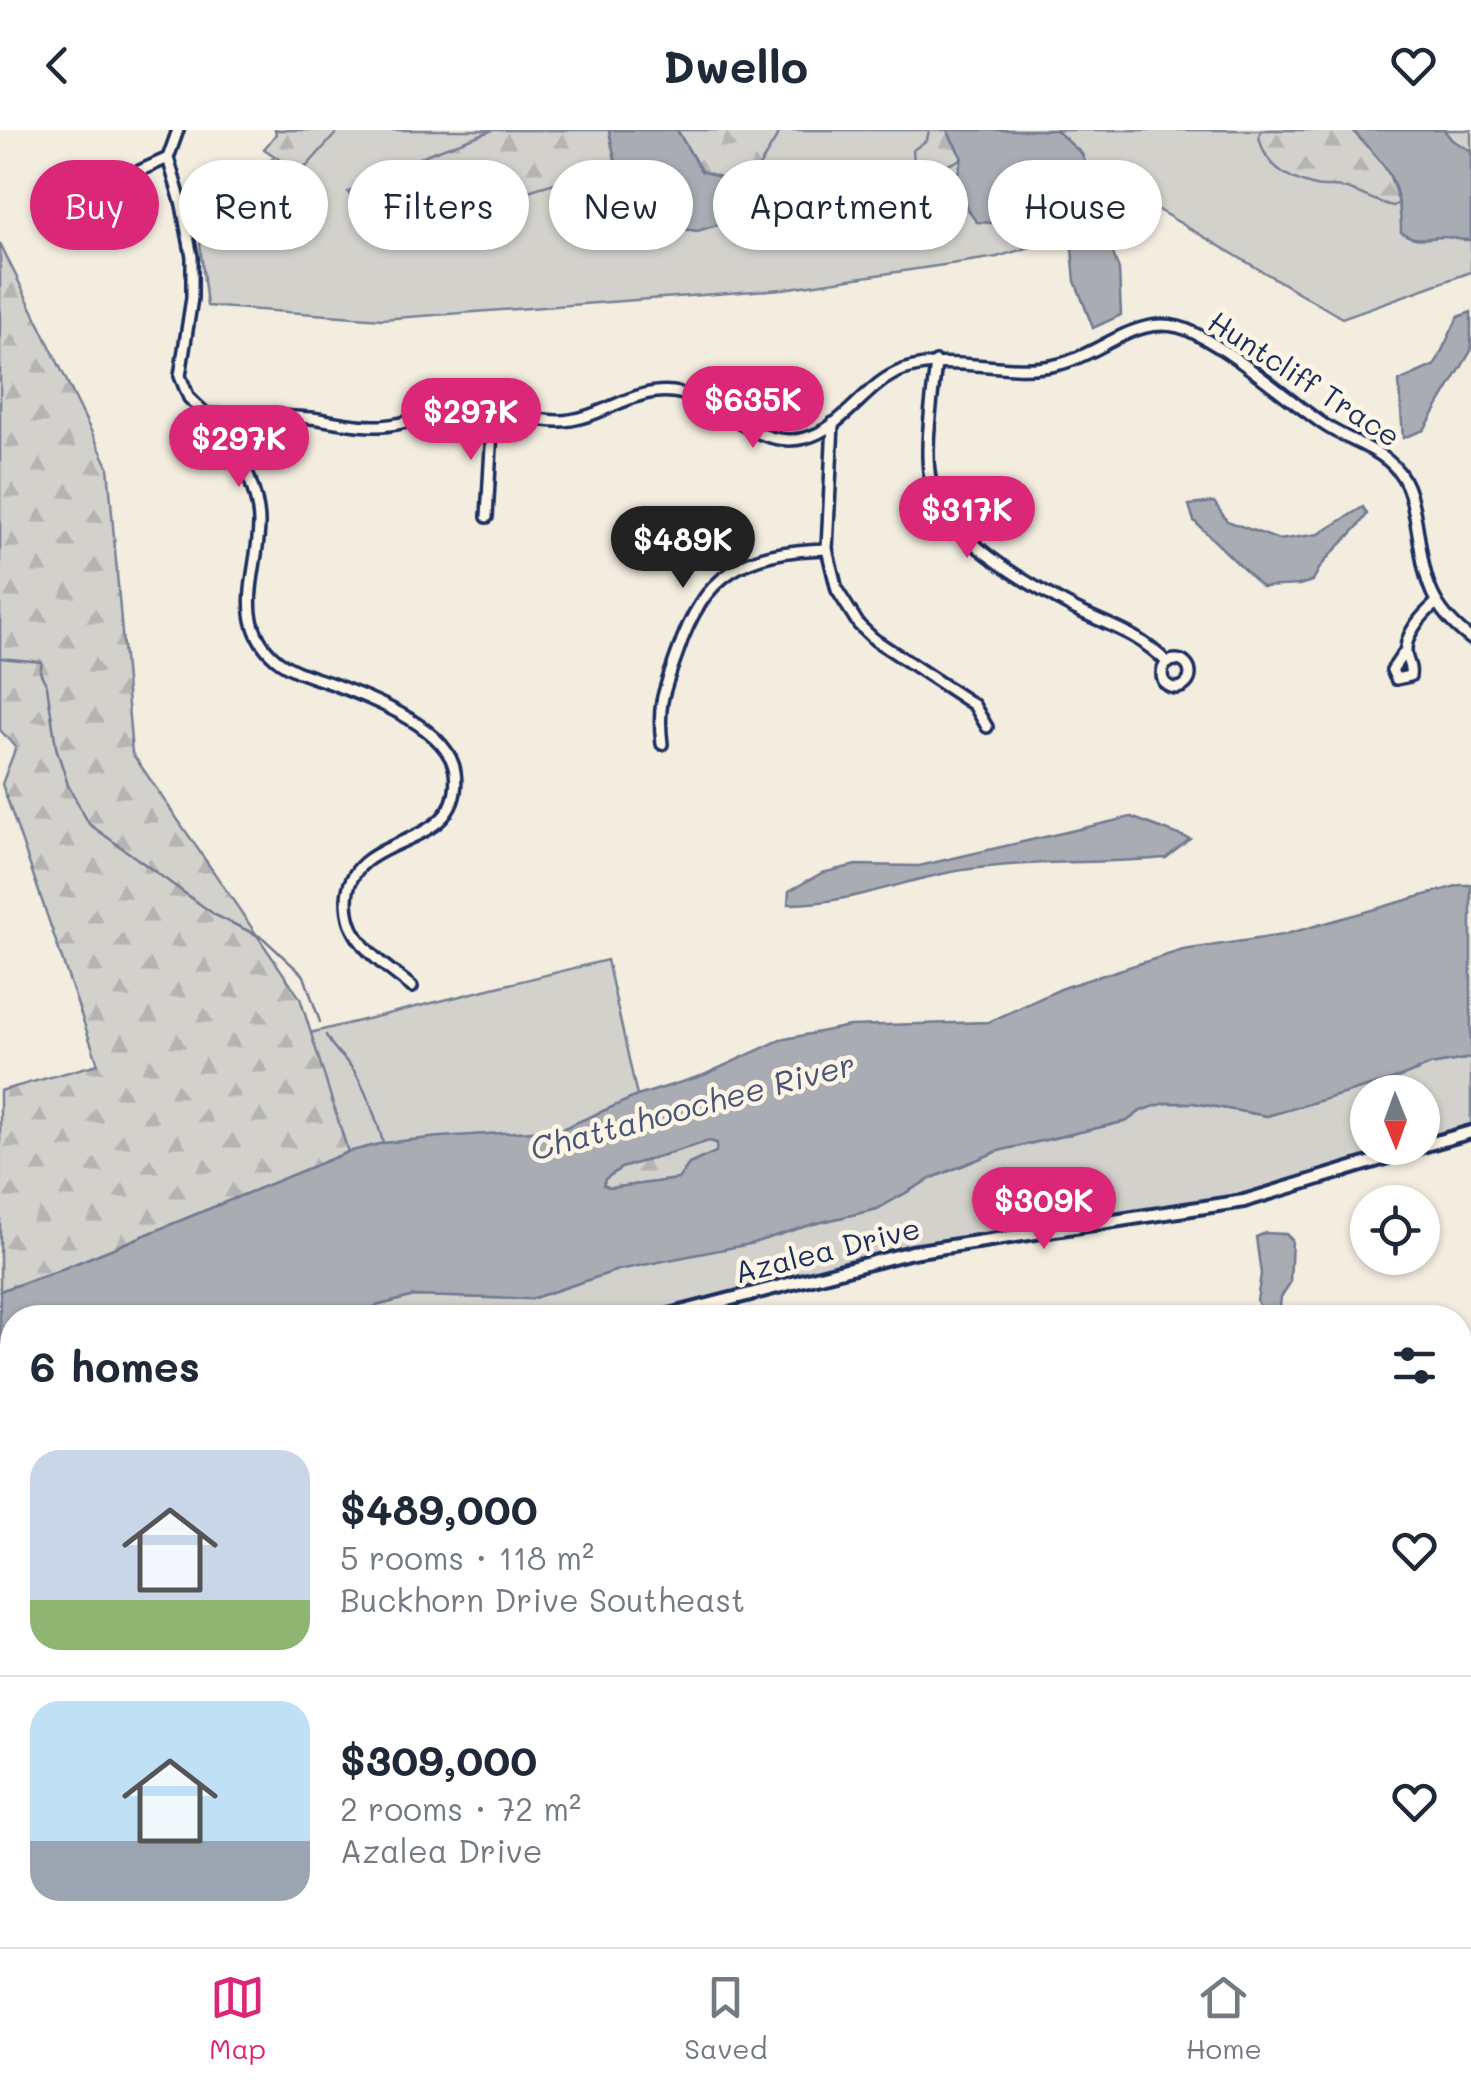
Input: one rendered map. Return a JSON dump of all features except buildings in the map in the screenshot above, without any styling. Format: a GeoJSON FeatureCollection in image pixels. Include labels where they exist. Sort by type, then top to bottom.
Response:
{"type":"FeatureCollection","features":[{"type":"Feature","properties":{"kind":"street"},"geometry":{"type":"LineString","coordinates":[[178,130],[168,158],[192,256],[192,298],[180,376],[189,398],[206,414],[214,441],[246,472]]}},
{"type":"Feature","properties":{"kind":"street"},"geometry":{"type":"LineString","coordinates":[[159,162],[168,158]]}},
{"type":"Feature","properties":{"kind":"street","name":"Huntcliff Trace"},"geometry":{"type":"LineString","coordinates":[[206,414],[309,418],[378,426],[450,411],[494,412],[559,422],[594,413],[638,394],[669,392],[700,400],[755,431],[786,440],[803,439],[833,424],[882,380],[901,370],[936,362],[1042,368],[1078,358],[1126,332],[1151,324],[1193,332],[1264,378],[1325,425],[1375,451],[1394,466],[1411,497],[1434,604]]}},
{"type":"Feature","properties":{"kind":"street"},"geometry":{"type":"LineString","coordinates":[[936,362],[930,474],[939,505],[949,520],[966,537],[1040,589],[1132,633],[1168,664]]}},
{"type":"Feature","properties":{"kind":"street"},"geometry":{"type":"LineString","coordinates":[[487,517],[494,412]]}},
{"type":"Feature","properties":{"kind":"street"},"geometry":{"type":"LineString","coordinates":[[252,417],[246,472],[260,520],[249,608],[264,646],[288,668],[344,688],[424,727],[442,744],[453,762],[454,791],[443,818],[425,832],[362,862],[348,891],[348,916],[358,939],[412,988]]}},
{"type":"Feature","properties":{"kind":"street"},"geometry":{"type":"LineString","coordinates":[[833,424],[827,549],[836,590],[859,625],[974,705],[986,727]]}},
{"type":"Feature","properties":{"kind":"street"},"geometry":{"type":"LineString","coordinates":[[662,744],[658,709],[688,622],[700,601],[725,575],[751,560],[790,550],[827,549]]}},
{"type":"Feature","properties":{"kind":"street"},"geometry":{"type":"LineString","coordinates":[[1405,650],[1416,625],[1434,604],[1471,639]]}},
{"type":"Feature","properties":{"kind":"street","name":"Azalea Drive"},"geometry":{"type":"LineString","coordinates":[[1440,1141],[1471,1132]]}},
{"type":"Feature","properties":{"kind":"street","name":"Azalea Drive"},"geometry":{"type":"LineString","coordinates":[[708,1305],[912,1252],[1244,1201],[1361,1165]]}},
{"type":"Feature","properties":{"kind":"green space"},"geometry":{"type":"Polygon","coordinates":[[[275,130],[339,130],[312,160],[280,160],[264,149],[275,130]]]}},
{"type":"Feature","properties":{"kind":"green space"},"geometry":{"type":"Polygon","coordinates":[[[301,130],[1471,130],[1471,272],[1342,318],[1162,212],[1162,160],[988,160],[988,250],[1020,250],[997,257],[783,289],[382,319],[207,306],[201,250],[328,250],[328,160],[271,160],[301,130]]]}},
{"type":"Feature","properties":{"kind":"green space"},"geometry":{"type":"Polygon","coordinates":[[[493,130],[609,130],[615,160],[549,160],[549,185],[529,191],[529,160],[415,160],[493,130]]]}},
{"type":"Feature","properties":{"kind":"green space"},"geometry":{"type":"Polygon","coordinates":[[[677,130],[781,130],[763,160],[713,160],[713,175],[701,171],[677,130]]]}},
{"type":"Feature","properties":{"kind":"green space"},"geometry":{"type":"Polygon","coordinates":[[[929,130],[947,130],[962,158],[914,160],[913,150],[927,140],[929,130]]]}},
{"type":"Feature","properties":{"kind":"green space"},"geometry":{"type":"Polygon","coordinates":[[[1262,130],[1352,130],[1387,167],[1399,203],[1393,206],[1347,189],[1315,186],[1295,179],[1271,162],[1261,145],[1262,130]]]}},
{"type":"Feature","properties":{"kind":"green space"},"geometry":{"type":"Polygon","coordinates":[[[0,243],[108,466],[132,753],[300,998],[348,1152],[0,1291],[0,1091],[98,1064],[2,784],[16,747],[0,730],[0,243]]]}},
{"type":"Feature","properties":{"kind":"green space"},"geometry":{"type":"Polygon","coordinates":[[[607,960],[637,1096],[588,1120],[558,1129],[400,1143],[348,1152],[310,1033],[607,960]]]}},
{"type":"Feature","properties":{"kind":"green space"},"geometry":{"type":"Polygon","coordinates":[[[1471,1058],[1471,1132],[1440,1139],[1440,1075],[1405,1075],[1430,1065],[1471,1058]]]}},
{"type":"Feature","properties":{"kind":"green space"},"geometry":{"type":"Polygon","coordinates":[[[1350,1092],[1350,1164],[1275,1187],[1021,1236],[722,1305],[380,1305],[414,1296],[531,1299],[618,1270],[877,1209],[932,1178],[998,1151],[1127,1121],[1142,1110],[1165,1103],[1194,1103],[1267,1116],[1350,1092]]]}},
{"type":"Feature","properties":{"kind":"green space"},"geometry":{"type":"Polygon","coordinates":[[[709,1141],[717,1143],[716,1152],[689,1164],[679,1179],[603,1186],[605,1179],[621,1168],[709,1141]]]}},
{"type":"Feature","properties":{"kind":"water"},"geometry":{"type":"Polygon","coordinates":[[[609,130],[677,130],[701,171],[713,175],[713,226],[693,230],[693,160],[615,160],[609,130]]]}},
{"type":"Feature","properties":{"kind":"water"},"geometry":{"type":"Polygon","coordinates":[[[947,130],[1056,130],[1084,160],[988,160],[988,223],[977,222],[968,209],[968,160],[962,158],[947,130]]]}},
{"type":"Feature","properties":{"kind":"water"},"geometry":{"type":"Polygon","coordinates":[[[1352,130],[1444,130],[1471,151],[1471,240],[1417,238],[1401,232],[1398,199],[1389,175],[1352,130]]]}},
{"type":"Feature","properties":{"kind":"water"},"geometry":{"type":"Polygon","coordinates":[[[1072,250],[1112,250],[1119,270],[1121,315],[1093,328],[1075,281],[1072,250]]]}},
{"type":"Feature","properties":{"kind":"water"},"geometry":{"type":"Polygon","coordinates":[[[1471,312],[1471,351],[1424,430],[1403,438],[1399,381],[1435,365],[1458,317],[1471,312]]]}},
{"type":"Feature","properties":{"kind":"water"},"geometry":{"type":"Polygon","coordinates":[[[1214,502],[1227,521],[1279,540],[1319,534],[1363,507],[1367,514],[1324,562],[1313,581],[1262,587],[1194,521],[1189,505],[1214,502]]]}},
{"type":"Feature","properties":{"kind":"water"},"geometry":{"type":"Polygon","coordinates":[[[1131,817],[1190,839],[1166,858],[988,867],[941,874],[854,896],[788,904],[789,891],[822,873],[856,865],[919,866],[1131,817]]]}},
{"type":"Feature","properties":{"kind":"water","name":"Chattahoochee River"},"geometry":{"type":"Polygon","coordinates":[[[1471,885],[1471,1058],[1430,1065],[1405,1075],[1350,1075],[1350,1092],[1267,1116],[1194,1103],[1165,1103],[1142,1110],[1127,1121],[998,1151],[932,1178],[877,1209],[750,1244],[618,1270],[531,1299],[414,1296],[380,1305],[0,1305],[0,1291],[348,1152],[383,1143],[562,1129],[637,1096],[704,1075],[780,1040],[849,1026],[989,1022],[1065,987],[1183,950],[1283,935],[1471,885]],[[709,1141],[621,1168],[603,1185],[611,1188],[678,1179],[689,1164],[716,1152],[717,1143],[709,1141]]]}},
{"type":"Feature","properties":{"kind":"water"},"geometry":{"type":"Polygon","coordinates":[[[1265,1233],[1286,1234],[1292,1240],[1290,1283],[1280,1305],[1259,1305],[1257,1301],[1261,1274],[1256,1237],[1265,1233]]]}},
{"type":"Feature","properties":{"kind":"waterway"},"geometry":{"type":"LineString","coordinates":[[0,658],[42,662],[40,672],[47,686],[56,747],[68,785],[89,824],[215,915],[263,938],[304,976],[320,1022]]}},
{"type":"Feature","properties":{"kind":"waterway"},"geometry":{"type":"LineString","coordinates":[[326,1035],[356,1074],[383,1143]]}}]}
